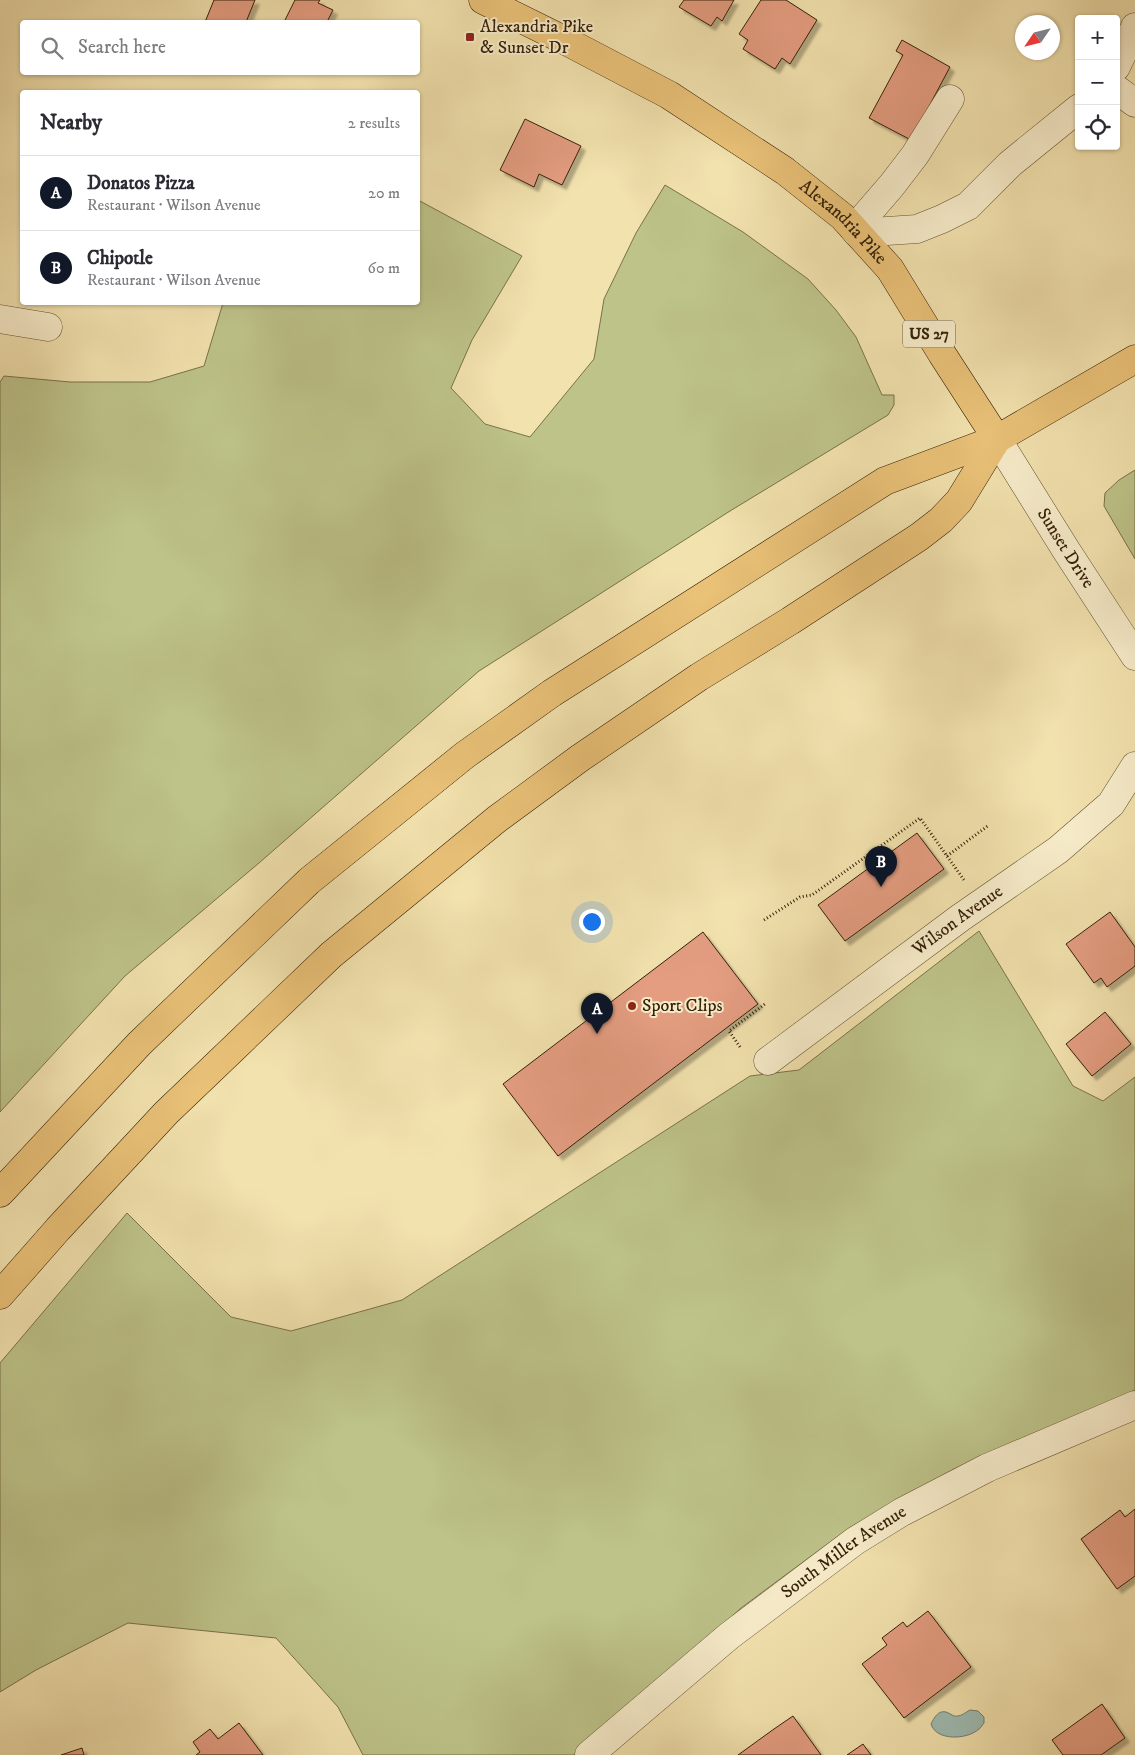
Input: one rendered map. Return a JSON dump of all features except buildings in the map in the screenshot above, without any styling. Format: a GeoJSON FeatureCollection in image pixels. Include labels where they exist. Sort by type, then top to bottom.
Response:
{"type":"FeatureCollection","features":[{"type":"Feature","properties":{"kind":"main road","name":"Alexandria Pike"},"geometry":{"type":"LineString","coordinates":[[483,0],[669,95],[785,171],[843,217],[890,269],[942,354],[998,439]]}},
{"type":"Feature","properties":{"kind":"main road"},"geometry":{"type":"LineString","coordinates":[[0,1193],[139,1044],[309,881],[464,755],[552,693],[885,480],[998,439],[1135,359]]}},
{"type":"Feature","properties":{"kind":"main road"},"geometry":{"type":"LineString","coordinates":[[0,1295],[166,1112],[331,955],[496,819],[580,758],[699,677],[790,621],[934,525],[959,501],[998,439]]}},
{"type":"Feature","properties":{"kind":"street"},"geometry":{"type":"LineString","coordinates":[[1120,60],[1135,27]]}},
{"type":"Feature","properties":{"kind":"street"},"geometry":{"type":"LineString","coordinates":[[1120,66],[1135,57]]}},
{"type":"Feature","properties":{"kind":"street"},"geometry":{"type":"LineString","coordinates":[[1120,92],[1135,103]]}},
{"type":"Feature","properties":{"kind":"street"},"geometry":{"type":"LineString","coordinates":[[856,231],[914,155],[950,99]]}},
{"type":"Feature","properties":{"kind":"street"},"geometry":{"type":"LineString","coordinates":[[856,231],[917,229],[968,206],[1010,164],[1075,111]]}},
{"type":"Feature","properties":{"kind":"street"},"geometry":{"type":"LineString","coordinates":[[0,319],[48,327]]}},
{"type":"Feature","properties":{"kind":"street","name":"Sunset Drive"},"geometry":{"type":"LineString","coordinates":[[998,439],[1066,550],[1135,656]]}},
{"type":"Feature","properties":{"kind":"street","name":"Wilson Avenue"},"geometry":{"type":"LineString","coordinates":[[768,1061],[960,918],[1058,850],[1112,804],[1135,766]]}},
{"type":"Feature","properties":{"kind":"street","name":"South Miller Avenue"},"geometry":{"type":"LineString","coordinates":[[589,1755],[729,1636],[855,1541],[902,1512],[987,1468],[1135,1405]]}},
{"type":"Feature","properties":{"kind":"path"},"geometry":{"type":"LineString","coordinates":[[764,920],[800,897],[812,895],[920,818],[967,884]]}},
{"type":"Feature","properties":{"kind":"path"},"geometry":{"type":"LineString","coordinates":[[947,856],[989,825]]}},
{"type":"Feature","properties":{"kind":"green space"},"geometry":{"type":"Polygon","coordinates":[[[665,185],[743,232],[808,279],[836,310],[856,337],[882,395],[894,395],[894,405],[888,415],[730,511],[479,671],[259,863],[125,976],[0,1112],[0,382],[4,376],[70,382],[150,382],[204,366],[222,305],[420,305],[420,201],[522,256],[472,340],[451,388],[485,424],[530,437],[594,359],[604,299],[636,233],[665,185]]]}},
{"type":"Feature","properties":{"kind":"green space"},"geometry":{"type":"Polygon","coordinates":[[[1135,470],[1135,559],[1104,506],[1105,493],[1119,480],[1135,470]]]}},
{"type":"Feature","properties":{"kind":"green space"},"geometry":{"type":"Polygon","coordinates":[[[979,931],[1073,1086],[1103,1101],[1135,1077],[1135,1390],[1113,1402],[954,1469],[849,1528],[741,1608],[605,1732],[574,1755],[363,1755],[338,1707],[276,1638],[128,1623],[36,1670],[0,1692],[0,1363],[127,1213],[231,1317],[291,1331],[402,1300],[750,1076],[799,1070],[979,931]]]}},
{"type":"Feature","properties":{"kind":"water"},"geometry":{"type":"Polygon","coordinates":[[[970,1710],[978,1711],[984,1717],[984,1723],[974,1733],[960,1737],[945,1736],[934,1730],[931,1724],[933,1719],[941,1712],[956,1716],[970,1710]]]}},
{"type":"Feature","properties":{"kind":"place","name":"Alexandria Pike & Sunset Dr"},"geometry":{"type":"Point","coordinates":[470,37]}},
{"type":"Feature","properties":{"kind":"place","name":"Chipotle"},"geometry":{"type":"Point","coordinates":[881,887]}},
{"type":"Feature","properties":{"kind":"place","name":"Sport Clips"},"geometry":{"type":"Point","coordinates":[632,1006]}},
{"type":"Feature","properties":{"kind":"place","name":"Donatos Pizza"},"geometry":{"type":"Point","coordinates":[597,1034]}}]}
